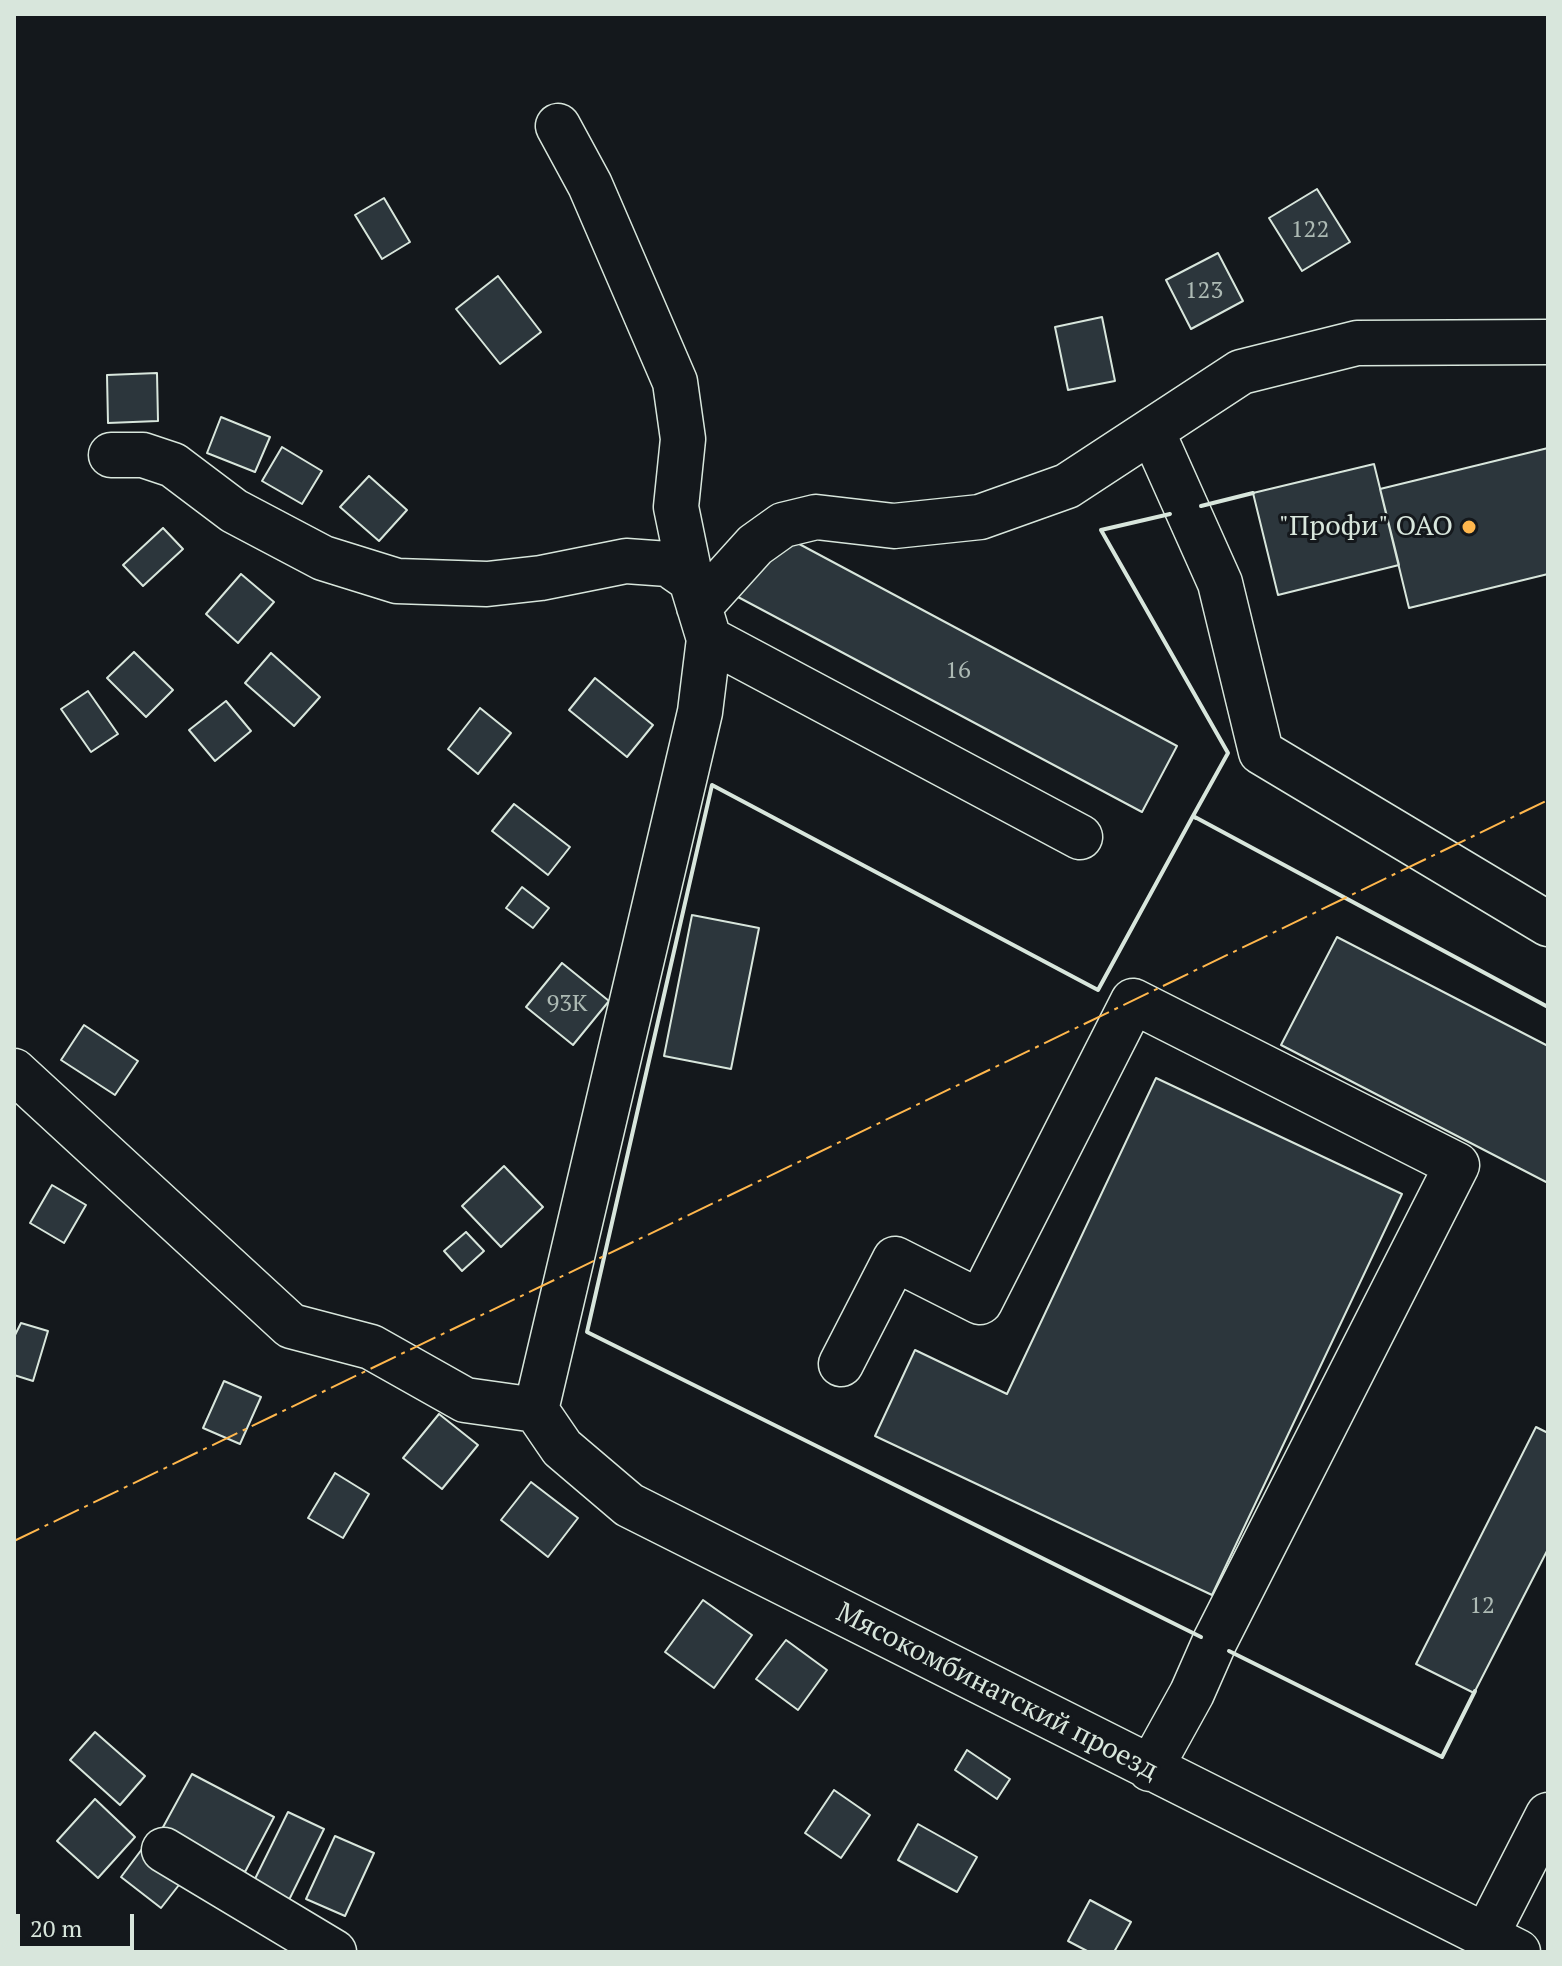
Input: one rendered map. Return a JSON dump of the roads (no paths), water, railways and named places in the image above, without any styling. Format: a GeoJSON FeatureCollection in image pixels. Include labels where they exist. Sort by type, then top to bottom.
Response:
{"type":"FeatureCollection","features":[{"type":"Feature","properties":{"kind":"street"},"geometry":{"type":"LineString","coordinates":[[14,1071],[291,1326],[371,1347],[465,1400],[536,1410],[700,712],[700,609],[676,507],[683,439],[675,382],[590,185],[558,126]]}},
{"type":"Feature","properties":{"kind":"street"},"geometry":{"type":"LineString","coordinates":[[700,609],[755,545],[783,525],[816,517],[894,526],[980,517],[1067,486],[1241,372],[1357,343],[1548,342]]}},
{"type":"Feature","properties":{"kind":"street"},"geometry":{"type":"LineString","coordinates":[[1152,431],[1220,583],[1261,752],[1548,924]]}},
{"type":"Feature","properties":{"kind":"street"},"geometry":{"type":"LineString","coordinates":[[111,455],[143,455],[173,465],[234,511],[323,558],[397,581],[487,584],[541,578],[626,561],[668,564],[700,609],[1080,837]]}},
{"type":"Feature","properties":{"kind":"street"},"geometry":{"type":"LineString","coordinates":[[841,1364],[895,1259],[980,1302],[1133,1001],[1457,1165],[1214,1643],[1192,1693],[1150,1769]]}},
{"type":"Feature","properties":{"kind":"street","name":"Мясокомбинатский проезд"},"geometry":{"type":"LineString","coordinates":[[536,1410],[562,1448],[629,1505],[1502,1944],[1548,1815]]}},
{"type":"Feature","properties":{"kind":"street"},"geometry":{"type":"LineString","coordinates":[[164,1850],[334,1952]]}},
{"type":"Feature","properties":{"kind":"place","name":"\"Профи\" ОАО"},"geometry":{"type":"Point","coordinates":[1469,527]}}]}
